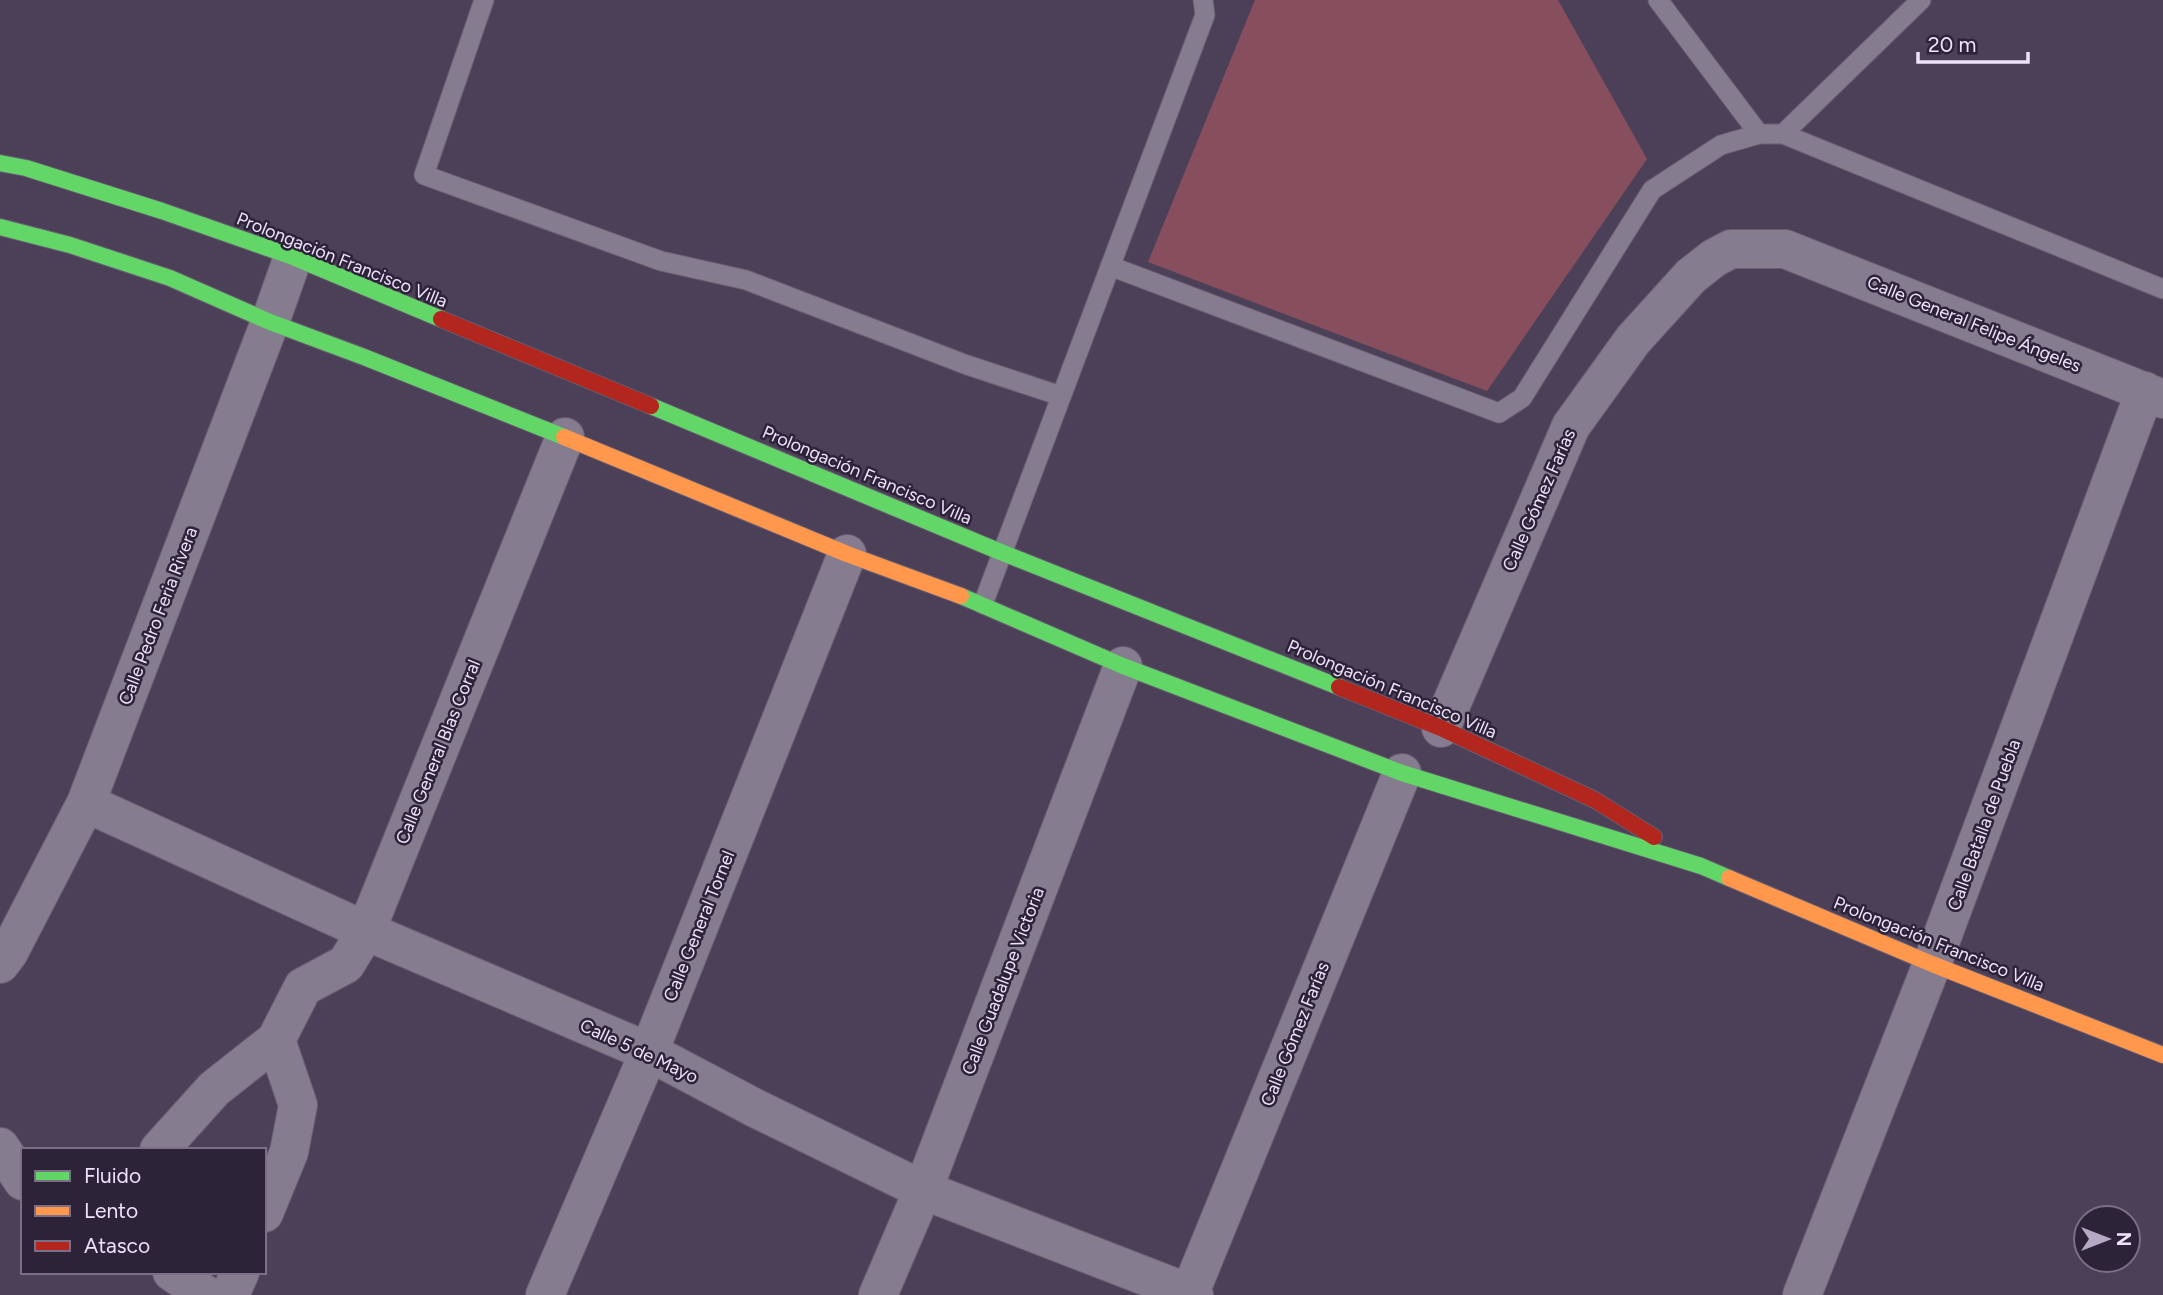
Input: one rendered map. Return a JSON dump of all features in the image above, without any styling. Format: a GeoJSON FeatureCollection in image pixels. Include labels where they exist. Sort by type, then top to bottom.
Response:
{"type":"FeatureCollection","features":[{"type":"Feature","properties":{"kind":"main road","name":"Prolongación Francisco Villa"},"geometry":{"type":"LineString","coordinates":[[0,163],[26,168],[149,207],[293,257],[1003,553],[1441,728],[1595,800],[1701,866]]}},
{"type":"Feature","properties":{"kind":"main road","name":"Prolongación Francisco Villa"},"geometry":{"type":"LineString","coordinates":[[0,227],[70,245],[170,278],[270,322],[565,437],[847,555],[983,604],[1123,666],[1402,773],[1701,866],[1933,964],[2163,1055]]}},
{"type":"Feature","properties":{"kind":"street","name":"Calle Gómez Farías"},"geometry":{"type":"LineString","coordinates":[[1441,728],[1571,426],[1633,340],[1691,276],[1731,249],[1785,249]]}},
{"type":"Feature","properties":{"kind":"street","name":"Calle General Felipe Ángeles"},"geometry":{"type":"LineString","coordinates":[[1785,249],[2154,395]]}},
{"type":"Feature","properties":{"kind":"street","name":"Calle Pedro Feria Rivera"},"geometry":{"type":"LineString","coordinates":[[0,964],[9,952],[86,803],[293,257]]}},
{"type":"Feature","properties":{"kind":"street","name":"Calle Batalla de Puebla"},"geometry":{"type":"LineString","coordinates":[[1802,1295],[2154,395]]}},
{"type":"Feature","properties":{"kind":"street","name":"Calle General Blas Corral"},"geometry":{"type":"LineString","coordinates":[[161,1148],[214,1089],[276,1040],[303,987],[346,964],[366,931],[565,437]]}},
{"type":"Feature","properties":{"kind":"street","name":"Calle General Tornel"},"geometry":{"type":"LineString","coordinates":[[545,1295],[649,1052],[847,555]]}},
{"type":"Feature","properties":{"kind":"street","name":"Calle Guadalupe Victoria"},"geometry":{"type":"LineString","coordinates":[[878,1295],[923,1190],[1123,666]]}},
{"type":"Feature","properties":{"kind":"street","name":"Calle Gómez Farías"},"geometry":{"type":"LineString","coordinates":[[1191,1294],[1402,773]]}},
{"type":"Feature","properties":{"kind":"street","name":"Calle 5 de Mayo"},"geometry":{"type":"LineString","coordinates":[[86,803],[366,931],[649,1052],[755,1108],[923,1190],[1191,1294]]}},
{"type":"Feature","properties":{"kind":"street"},"geometry":{"type":"LineString","coordinates":[[266,1208],[289,1152],[298,1105],[276,1040]]}},
{"type":"Feature","properties":{"kind":"street"},"geometry":{"type":"LineString","coordinates":[[0,1147],[21,1178]]}},
{"type":"Feature","properties":{"kind":"street"},"geometry":{"type":"LineString","coordinates":[[175,1274],[206,1295]]}},
{"type":"Feature","properties":{"kind":"street"},"geometry":{"type":"LineString","coordinates":[[230,1295],[239,1274]]}},
{"type":"Feature","properties":{"kind":"lane"},"geometry":{"type":"LineString","coordinates":[[484,0],[424,175],[661,261],[746,280],[967,365],[1061,396]]}},
{"type":"Feature","properties":{"kind":"lane"},"geometry":{"type":"LineString","coordinates":[[983,604],[1205,15],[1203,0]]}},
{"type":"Feature","properties":{"kind":"lane"},"geometry":{"type":"LineString","coordinates":[[1658,0],[1759,134]]}},
{"type":"Feature","properties":{"kind":"lane"},"geometry":{"type":"LineString","coordinates":[[1783,134],[1921,0]]}},
{"type":"Feature","properties":{"kind":"lane"},"geometry":{"type":"LineString","coordinates":[[1110,266],[1499,413],[1522,398],[1652,190],[1721,145],[1759,134],[1783,134],[2163,289]]}},
{"type":"Feature","properties":{"kind":"shaded area"},"geometry":{"type":"Polygon","coordinates":[[[1255,0],[1558,0],[1647,159],[1487,391],[1148,262],[1255,0]]]}},
{"type":"Feature","properties":{"kind":"traffic: fast"},"geometry":{"type":"LineString","coordinates":[[0,163],[26,168],[162,211],[293,257],[441,319]]}},
{"type":"Feature","properties":{"kind":"traffic: fast"},"geometry":{"type":"LineString","coordinates":[[0,227],[70,245],[170,278],[270,322],[564,437]]}},
{"type":"Feature","properties":{"kind":"traffic: fast"},"geometry":{"type":"LineString","coordinates":[[651,406],[1003,553],[1339,687]]}},
{"type":"Feature","properties":{"kind":"traffic: fast"},"geometry":{"type":"LineString","coordinates":[[961,596],[1123,666],[1402,773],[1701,866],[1729,878]]}},
{"type":"Feature","properties":{"kind":"traffic: slow"},"geometry":{"type":"LineString","coordinates":[[564,437],[847,554],[961,596]]}},
{"type":"Feature","properties":{"kind":"traffic: slow"},"geometry":{"type":"LineString","coordinates":[[1729,878],[1932,964],[2163,1055]]}},
{"type":"Feature","properties":{"kind":"traffic: jam"},"geometry":{"type":"LineString","coordinates":[[441,319],[651,406]]}},
{"type":"Feature","properties":{"kind":"traffic: jam"},"geometry":{"type":"LineString","coordinates":[[1339,687],[1441,728],[1595,800],[1654,837]]}}]}
